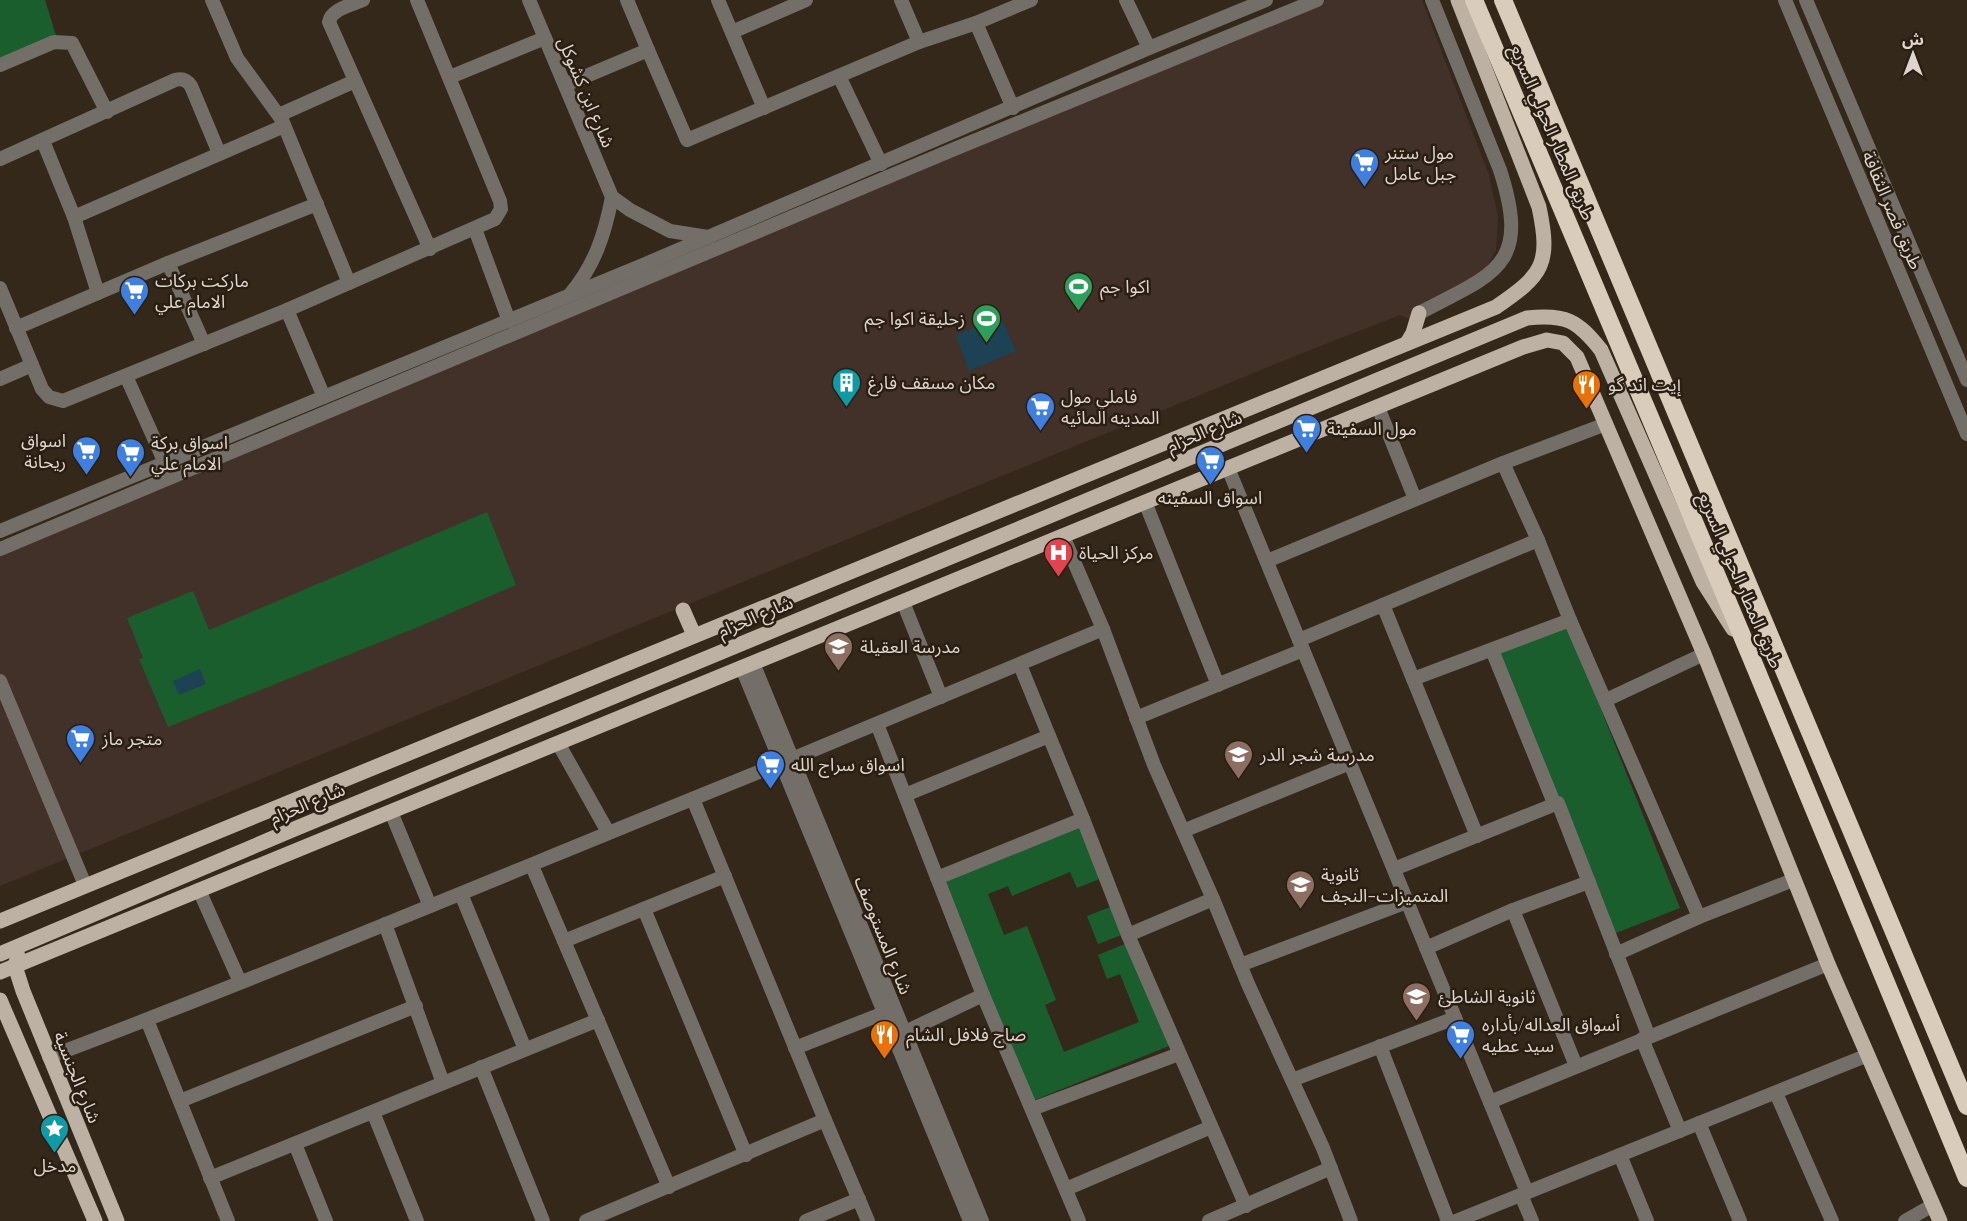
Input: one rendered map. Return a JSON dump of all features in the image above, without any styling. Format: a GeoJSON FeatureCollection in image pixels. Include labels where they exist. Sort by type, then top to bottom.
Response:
{"type":"FeatureCollection","features":[{"type":"Feature","properties":{"kind":"highway","name":"طريق المطار الحولي السريع"},"geometry":{"type":"LineString","coordinates":[[1474,0],[1965,1171]]}},
{"type":"Feature","properties":{"kind":"highway","name":"طريق المطار الحولي السريع"},"geometry":{"type":"LineString","coordinates":[[1503,0],[1967,1106]]}},
{"type":"Feature","properties":{"kind":"main road","name":"شارع الحزام"},"geometry":{"type":"LineString","coordinates":[[0,921],[694,634],[1496,307],[1524,288],[1536,275],[1543,255],[1544,231],[1539,207],[1458,0]]}},
{"type":"Feature","properties":{"kind":"main road"},"geometry":{"type":"LineString","coordinates":[[1407,343],[1419,313]]}},
{"type":"Feature","properties":{"kind":"main road","name":"شارع الحزام"},"geometry":{"type":"LineString","coordinates":[[0,954],[292,830],[1527,318],[1550,316],[1574,322],[1587,333],[1600,350],[1703,582],[1751,657]]}},
{"type":"Feature","properties":{"kind":"main road"},"geometry":{"type":"LineString","coordinates":[[0,972],[1523,347],[1547,340],[1563,343],[1577,357],[1704,654],[1828,964],[1940,1221]]}},
{"type":"Feature","properties":{"kind":"main road"},"geometry":{"type":"LineString","coordinates":[[1304,410],[1312,434]]}},
{"type":"Feature","properties":{"kind":"main road"},"geometry":{"type":"LineString","coordinates":[[999,537],[1007,559]]}},
{"type":"Feature","properties":{"kind":"main road"},"geometry":{"type":"LineString","coordinates":[[875,561],[870,566],[869,577],[877,584],[884,584]]}},
{"type":"Feature","properties":{"kind":"main road"},"geometry":{"type":"LineString","coordinates":[[830,580],[837,579],[846,586],[845,597],[840,602]]}},
{"type":"Feature","properties":{"kind":"main road"},"geometry":{"type":"LineString","coordinates":[[683,610],[694,634]]}},
{"type":"Feature","properties":{"kind":"main road"},"geometry":{"type":"LineString","coordinates":[[482,752],[554,745]]}},
{"type":"Feature","properties":{"kind":"main road"},"geometry":{"type":"LineString","coordinates":[[279,805],[274,812],[276,825],[283,830],[292,830]]}},
{"type":"Feature","properties":{"kind":"main road"},"geometry":{"type":"LineString","coordinates":[[233,824],[242,824],[249,829],[252,841],[247,849]]}},
{"type":"Feature","properties":{"kind":"main road"},"geometry":{"type":"LineString","coordinates":[[15,966],[21,945]]}},
{"type":"Feature","properties":{"kind":"main road","name":"شارع الجنسية"},"geometry":{"type":"LineString","coordinates":[[15,966],[49,1057],[117,1221]]}},
{"type":"Feature","properties":{"kind":"main road"},"geometry":{"type":"LineString","coordinates":[[0,1000],[95,1221]]}},
{"type":"Feature","properties":{"kind":"street"},"geometry":{"type":"LineString","coordinates":[[213,0],[237,58],[282,121],[349,283]]}},
{"type":"Feature","properties":{"kind":"street"},"geometry":{"type":"LineString","coordinates":[[363,0],[334,12],[329,19],[430,249]]}},
{"type":"Feature","properties":{"kind":"street"},"geometry":{"type":"LineString","coordinates":[[0,288],[45,394],[58,401],[69,400],[287,310],[495,219],[500,213],[501,205],[417,0]]}},
{"type":"Feature","properties":{"kind":"street","name":"شارع ابن كشوكل"},"geometry":{"type":"LineString","coordinates":[[529,0],[612,197]]}},
{"type":"Feature","properties":{"kind":"street"},"geometry":{"type":"LineString","coordinates":[[627,0],[687,140],[919,42],[976,23],[1031,0]]}},
{"type":"Feature","properties":{"kind":"street"},"geometry":{"type":"LineString","coordinates":[[718,0],[764,108]]}},
{"type":"Feature","properties":{"kind":"street"},"geometry":{"type":"LineString","coordinates":[[732,32],[806,0]]}},
{"type":"Feature","properties":{"kind":"street"},"geometry":{"type":"LineString","coordinates":[[901,0],[919,42]]}},
{"type":"Feature","properties":{"kind":"street"},"geometry":{"type":"LineString","coordinates":[[1126,0],[1149,48]]}},
{"type":"Feature","properties":{"kind":"street"},"geometry":{"type":"LineString","coordinates":[[0,531],[324,397],[403,372],[509,321],[1266,0]]}},
{"type":"Feature","properties":{"kind":"street"},"geometry":{"type":"LineString","coordinates":[[0,549],[403,372],[952,150],[1296,4],[1317,0]]}},
{"type":"Feature","properties":{"kind":"street"},"geometry":{"type":"LineString","coordinates":[[1419,313],[1484,278],[1495,269],[1504,257],[1513,228],[1508,192],[1432,0]]}},
{"type":"Feature","properties":{"kind":"street","name":"طريق قصر الثقافة"},"geometry":{"type":"LineString","coordinates":[[1785,0],[1967,434]]}},
{"type":"Feature","properties":{"kind":"street","name":"طريق قصر الثقافة"},"geometry":{"type":"LineString","coordinates":[[1806,0],[1967,380]]}},
{"type":"Feature","properties":{"kind":"street"},"geometry":{"type":"LineString","coordinates":[[976,23],[1012,108]]}},
{"type":"Feature","properties":{"kind":"street"},"geometry":{"type":"LineString","coordinates":[[450,77],[545,38]]}},
{"type":"Feature","properties":{"kind":"street"},"geometry":{"type":"LineString","coordinates":[[0,65],[54,42],[72,43],[107,112]]}},
{"type":"Feature","properties":{"kind":"street"},"geometry":{"type":"LineString","coordinates":[[565,85],[648,50]]}},
{"type":"Feature","properties":{"kind":"street"},"geometry":{"type":"LineString","coordinates":[[839,76],[881,164]]}},
{"type":"Feature","properties":{"kind":"street"},"geometry":{"type":"LineString","coordinates":[[0,159],[175,80],[184,80],[191,87],[219,153]]}},
{"type":"Feature","properties":{"kind":"street"},"geometry":{"type":"LineString","coordinates":[[74,217],[219,153],[355,81]]}},
{"type":"Feature","properties":{"kind":"street"},"geometry":{"type":"LineString","coordinates":[[948,135],[952,150]]}},
{"type":"Feature","properties":{"kind":"street"},"geometry":{"type":"LineString","coordinates":[[44,141],[74,217],[98,293]]}},
{"type":"Feature","properties":{"kind":"street"},"geometry":{"type":"LineString","coordinates":[[567,297],[584,278],[591,266],[607,224],[612,197],[630,210],[670,231],[709,237]]}},
{"type":"Feature","properties":{"kind":"street"},"geometry":{"type":"LineString","coordinates":[[16,327],[317,204]]}},
{"type":"Feature","properties":{"kind":"street"},"geometry":{"type":"LineString","coordinates":[[475,229],[509,321]]}},
{"type":"Feature","properties":{"kind":"street"},"geometry":{"type":"LineString","coordinates":[[168,263],[204,344]]}},
{"type":"Feature","properties":{"kind":"street"},"geometry":{"type":"LineString","coordinates":[[287,310],[324,397]]}},
{"type":"Feature","properties":{"kind":"street"},"geometry":{"type":"LineString","coordinates":[[0,379],[32,365]]}},
{"type":"Feature","properties":{"kind":"street"},"geometry":{"type":"LineString","coordinates":[[126,376],[165,463]]}},
{"type":"Feature","properties":{"kind":"street"},"geometry":{"type":"LineString","coordinates":[[1378,407],[1415,499]]}},
{"type":"Feature","properties":{"kind":"street"},"geometry":{"type":"LineString","coordinates":[[1267,561],[1503,463],[1606,424]]}},
{"type":"Feature","properties":{"kind":"street"},"geometry":{"type":"LineString","coordinates":[[1503,463],[1700,917]]}},
{"type":"Feature","properties":{"kind":"street"},"geometry":{"type":"LineString","coordinates":[[1228,468],[1490,1102],[1532,1221]]}},
{"type":"Feature","properties":{"kind":"street"},"geometry":{"type":"LineString","coordinates":[[1145,502],[1218,685]]}},
{"type":"Feature","properties":{"kind":"street"},"geometry":{"type":"LineString","coordinates":[[1063,536],[1102,629],[1154,765],[1331,1168],[1351,1221]]}},
{"type":"Feature","properties":{"kind":"street"},"geometry":{"type":"LineString","coordinates":[[1136,718],[1218,685],[1383,605],[1538,540]]}},
{"type":"Feature","properties":{"kind":"street"},"geometry":{"type":"LineString","coordinates":[[903,602],[941,697]]}},
{"type":"Feature","properties":{"kind":"street"},"geometry":{"type":"LineString","coordinates":[[1383,605],[1477,836]]}},
{"type":"Feature","properties":{"kind":"street"},"geometry":{"type":"LineString","coordinates":[[1413,680],[1570,620]]}},
{"type":"Feature","properties":{"kind":"street"},"geometry":{"type":"LineString","coordinates":[[49,1057],[532,866],[608,832],[787,761],[1102,629]]}},
{"type":"Feature","properties":{"kind":"street"},"geometry":{"type":"LineString","coordinates":[[1492,650],[1554,803]]}},
{"type":"Feature","properties":{"kind":"street"},"geometry":{"type":"LineString","coordinates":[[1606,700],[1704,654]]}},
{"type":"Feature","properties":{"kind":"street","name":"شارع المستوصف"},"geometry":{"type":"LineString","coordinates":[[748,665],[861,941],[905,1032],[982,1221]]}},
{"type":"Feature","properties":{"kind":"street"},"geometry":{"type":"LineString","coordinates":[[1020,665],[1128,935],[1246,1206]]}},
{"type":"Feature","properties":{"kind":"street"},"geometry":{"type":"LineString","coordinates":[[0,681],[85,885]]}},
{"type":"Feature","properties":{"kind":"street"},"geometry":{"type":"LineString","coordinates":[[877,724],[983,995],[1079,1221]]}},
{"type":"Feature","properties":{"kind":"street"},"geometry":{"type":"LineString","coordinates":[[905,795],[1049,736]]}},
{"type":"Feature","properties":{"kind":"street"},"geometry":{"type":"LineString","coordinates":[[554,745],[608,832]]}},
{"type":"Feature","properties":{"kind":"street"},"geometry":{"type":"LineString","coordinates":[[1183,831],[1350,763]]}},
{"type":"Feature","properties":{"kind":"street"},"geometry":{"type":"LineString","coordinates":[[693,798],[868,1221]]}},
{"type":"Feature","properties":{"kind":"street"},"geometry":{"type":"LineString","coordinates":[[1394,869],[1558,803],[1611,935],[1680,1131]]}},
{"type":"Feature","properties":{"kind":"street"},"geometry":{"type":"LineString","coordinates":[[391,812],[430,906]]}},
{"type":"Feature","properties":{"kind":"street"},"geometry":{"type":"LineString","coordinates":[[937,878],[1083,819]]}},
{"type":"Feature","properties":{"kind":"street"},"geometry":{"type":"LineString","coordinates":[[532,866],[669,1187]]}},
{"type":"Feature","properties":{"kind":"street"},"geometry":{"type":"LineString","coordinates":[[564,941],[724,876]]}},
{"type":"Feature","properties":{"kind":"street"},"geometry":{"type":"LineString","coordinates":[[1616,954],[1793,880]]}},
{"type":"Feature","properties":{"kind":"street"},"geometry":{"type":"LineString","coordinates":[[1426,948],[1513,910],[1588,882]]}},
{"type":"Feature","properties":{"kind":"street"},"geometry":{"type":"LineString","coordinates":[[199,890],[240,982]]}},
{"type":"Feature","properties":{"kind":"street"},"geometry":{"type":"LineString","coordinates":[[461,894],[525,1049]]}},
{"type":"Feature","properties":{"kind":"street"},"geometry":{"type":"LineString","coordinates":[[1128,935],[1213,899]]}},
{"type":"Feature","properties":{"kind":"street"},"geometry":{"type":"LineString","coordinates":[[1240,965],[1407,902]]}},
{"type":"Feature","properties":{"kind":"street"},"geometry":{"type":"LineString","coordinates":[[644,909],[746,1155]]}},
{"type":"Feature","properties":{"kind":"street"},"geometry":{"type":"LineString","coordinates":[[1513,910],[1576,1066]]}},
{"type":"Feature","properties":{"kind":"street"},"geometry":{"type":"LineString","coordinates":[[386,924],[443,1083]]}},
{"type":"Feature","properties":{"kind":"street","name":"شارع المستوصف"},"geometry":{"type":"LineString","coordinates":[[861,941],[884,1013],[970,1221]]}},
{"type":"Feature","properties":{"kind":"street"},"geometry":{"type":"LineString","coordinates":[[1490,1102],[1828,964]]}},
{"type":"Feature","properties":{"kind":"street"},"geometry":{"type":"LineString","coordinates":[[905,1032],[983,995]]}},
{"type":"Feature","properties":{"kind":"street"},"geometry":{"type":"LineString","coordinates":[[180,1101],[416,1006]]}},
{"type":"Feature","properties":{"kind":"street"},"geometry":{"type":"LineString","coordinates":[[795,1048],[884,1013]]}},
{"type":"Feature","properties":{"kind":"street"},"geometry":{"type":"LineString","coordinates":[[1292,1080],[1455,1018]]}},
{"type":"Feature","properties":{"kind":"street"},"geometry":{"type":"LineString","coordinates":[[147,1020],[228,1221]]}},
{"type":"Feature","properties":{"kind":"street"},"geometry":{"type":"LineString","coordinates":[[210,1178],[598,1020]]}},
{"type":"Feature","properties":{"kind":"street"},"geometry":{"type":"LineString","coordinates":[[1380,1046],[1448,1221]]}},
{"type":"Feature","properties":{"kind":"street"},"geometry":{"type":"LineString","coordinates":[[1032,1109],[1179,1054]]}},
{"type":"Feature","properties":{"kind":"street"},"geometry":{"type":"LineString","coordinates":[[1456,1221],[1868,1055]]}},
{"type":"Feature","properties":{"kind":"street"},"geometry":{"type":"LineString","coordinates":[[481,1067],[543,1221]]}},
{"type":"Feature","properties":{"kind":"street"},"geometry":{"type":"LineString","coordinates":[[1776,1093],[1832,1221]]}},
{"type":"Feature","properties":{"kind":"street"},"geometry":{"type":"LineString","coordinates":[[373,1112],[417,1221]]}},
{"type":"Feature","properties":{"kind":"street"},"geometry":{"type":"LineString","coordinates":[[593,1220],[825,1120]]}},
{"type":"Feature","properties":{"kind":"street"},"geometry":{"type":"LineString","coordinates":[[1700,1123],[1740,1221]]}},
{"type":"Feature","properties":{"kind":"street"},"geometry":{"type":"LineString","coordinates":[[1066,1189],[1211,1127]]}},
{"type":"Feature","properties":{"kind":"street"},"geometry":{"type":"LineString","coordinates":[[295,1144],[326,1221]]}},
{"type":"Feature","properties":{"kind":"street"},"geometry":{"type":"LineString","coordinates":[[1620,1155],[1647,1221]]}},
{"type":"Feature","properties":{"kind":"street"},"geometry":{"type":"LineString","coordinates":[[1209,1221],[1331,1168]]}},
{"type":"Feature","properties":{"kind":"street"},"geometry":{"type":"LineString","coordinates":[[806,1221],[859,1199]]}},
{"type":"Feature","properties":{"kind":"street"},"geometry":{"type":"LineString","coordinates":[[1908,1221],[1933,1205]]}},
{"type":"Feature","properties":{"kind":"shaded area"},"geometry":{"type":"Polygon","coordinates":[[[1327,0],[1422,0],[1489,175],[1498,217],[1496,250],[1478,283],[1427,318],[1417,322],[1400,315],[1295,356],[0,886],[0,553],[1327,0]]]}},
{"type":"Feature","properties":{"kind":"green space"},"geometry":{"type":"Polygon","coordinates":[[[0,0],[45,0],[58,42],[0,65],[0,0]]]}},
{"type":"Feature","properties":{"kind":"green space"},"geometry":{"type":"Polygon","coordinates":[[[487,512],[516,585],[423,625],[168,727],[139,659],[143,658],[127,618],[193,591],[209,630],[487,512]]]}},
{"type":"Feature","properties":{"kind":"green space"},"geometry":{"type":"Polygon","coordinates":[[[1567,624],[1680,908],[1611,935],[1498,651],[1567,624]]]}},
{"type":"Feature","properties":{"kind":"green space"},"geometry":{"type":"Polygon","coordinates":[[[1081,827],[1102,878],[1077,888],[1070,872],[1012,896],[1008,886],[988,894],[1004,935],[1027,926],[1056,1000],[1045,1005],[1064,1052],[1139,1022],[1120,974],[1107,979],[1098,955],[1127,943],[1169,1046],[1032,1101],[944,881],[1081,827]]]}},
{"type":"Feature","properties":{"kind":"green space"},"geometry":{"type":"Polygon","coordinates":[[[1113,906],[1124,934],[1098,944],[1087,916],[1113,906]]]}},
{"type":"Feature","properties":{"kind":"water","name":"زحليقة اكوا جم"},"geometry":{"type":"Polygon","coordinates":[[[1001,317],[1016,351],[969,371],[956,335],[1001,317]]]}},
{"type":"Feature","properties":{"kind":"water"},"geometry":{"type":"Polygon","coordinates":[[[200,669],[206,684],[179,695],[173,681],[200,669]]]}},
{"type":"Feature","properties":{"kind":"place","name":"مول ستنر جبل عامل"},"geometry":{"type":"Point","coordinates":[1364,188]}},
{"type":"Feature","properties":{"kind":"place","name":"اكوا جم"},"geometry":{"type":"Point","coordinates":[1079,312]}},
{"type":"Feature","properties":{"kind":"place","name":"ماركت بركات الامام علي"},"geometry":{"type":"Point","coordinates":[134,316]}},
{"type":"Feature","properties":{"kind":"place","name":"زحليقة اكوا جم"},"geometry":{"type":"Point","coordinates":[986,344]}},
{"type":"Feature","properties":{"kind":"place","name":"مكان مسقف فارغ"},"geometry":{"type":"Point","coordinates":[847,408]}},
{"type":"Feature","properties":{"kind":"place","name":"إيت اند گو"},"geometry":{"type":"Point","coordinates":[1587,410]}},
{"type":"Feature","properties":{"kind":"place","name":"فاملي مول المدينه المائيه"},"geometry":{"type":"Point","coordinates":[1040,432]}},
{"type":"Feature","properties":{"kind":"place","name":"مول السفينة"},"geometry":{"type":"Point","coordinates":[1306,454]}},
{"type":"Feature","properties":{"kind":"place","name":"اسواق ريحانة"},"geometry":{"type":"Point","coordinates":[87,476]}},
{"type":"Feature","properties":{"kind":"place","name":"اسواق بركة الامام علي"},"geometry":{"type":"Point","coordinates":[130,478]}},
{"type":"Feature","properties":{"kind":"place","name":"اسواق السفينه"},"geometry":{"type":"Point","coordinates":[1210,486]}},
{"type":"Feature","properties":{"kind":"place","name":"مركز الحياة"},"geometry":{"type":"Point","coordinates":[1058,578]}},
{"type":"Feature","properties":{"kind":"place","name":"مدرسة العقيلة"},"geometry":{"type":"Point","coordinates":[839,672]}},
{"type":"Feature","properties":{"kind":"place","name":"متجر ماز"},"geometry":{"type":"Point","coordinates":[81,764]}},
{"type":"Feature","properties":{"kind":"place","name":"مدرسة شجر الدر"},"geometry":{"type":"Point","coordinates":[1239,780]}},
{"type":"Feature","properties":{"kind":"place","name":"اسواق سراج الله"},"geometry":{"type":"Point","coordinates":[770,790]}},
{"type":"Feature","properties":{"kind":"place","name":"ثانوية المتميزات-النجف"},"geometry":{"type":"Point","coordinates":[1300,910]}},
{"type":"Feature","properties":{"kind":"place","name":"ثانوية الشاطئ"},"geometry":{"type":"Point","coordinates":[1417,1022]}},
{"type":"Feature","properties":{"kind":"place","name":"صاج فلافل الشام"},"geometry":{"type":"Point","coordinates":[885,1060]}},
{"type":"Feature","properties":{"kind":"place","name":"أسواق العداله/بأداره سيد عطيه"},"geometry":{"type":"Point","coordinates":[1461,1060]}},
{"type":"Feature","properties":{"kind":"place","name":"مدخل"},"geometry":{"type":"Point","coordinates":[55,1154]}}]}
